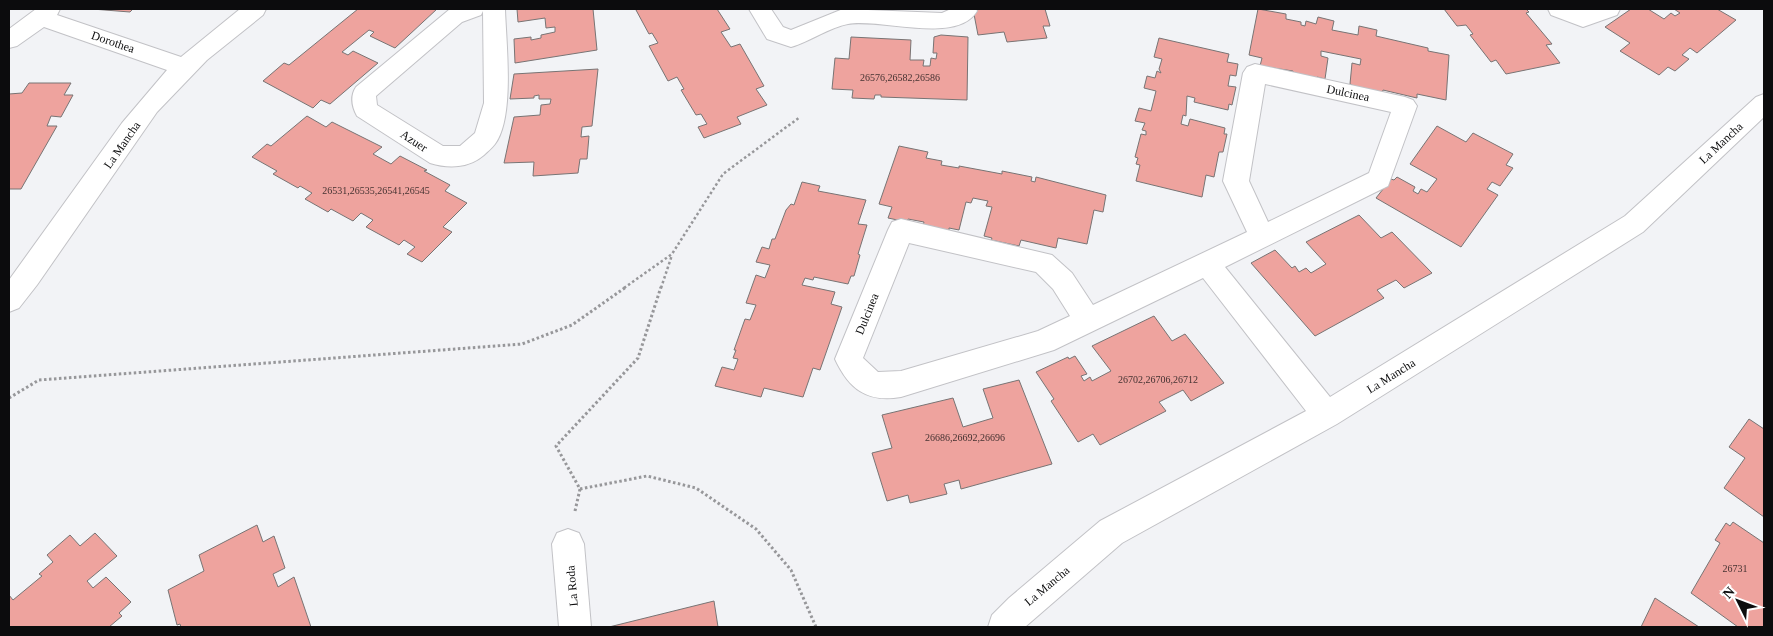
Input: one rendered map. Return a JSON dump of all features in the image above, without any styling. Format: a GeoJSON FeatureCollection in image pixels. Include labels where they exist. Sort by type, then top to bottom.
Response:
{"type":"FeatureCollection","features":[{"type":"Feature","properties":{"kind":"street","name":"La Mancha"},"geometry":{"type":"LineString","coordinates":[[9,300],[59,236],[149,107],[184,67],[226,29],[255,9]]}},
{"type":"Feature","properties":{"kind":"street","name":"Azuer"},"geometry":{"type":"LineString","coordinates":[[473,9],[454,16],[364,93],[366,110],[439,156],[466,156],[486,138],[496,103],[494,9]]}},
{"type":"Feature","properties":{"kind":"street"},"geometry":{"type":"LineString","coordinates":[[760,9],[775,33],[791,39],[846,16],[945,20],[966,11],[965,9]]}},
{"type":"Feature","properties":{"kind":"street"},"geometry":{"type":"LineString","coordinates":[[1559,9],[1583,19],[1609,9]]}},
{"type":"Feature","properties":{"kind":"street","name":"Dorothea"},"geometry":{"type":"LineString","coordinates":[[9,40],[45,13],[184,67]]}},
{"type":"Feature","properties":{"kind":"street","name":"Dulcinea"},"geometry":{"type":"LineString","coordinates":[[1087,320],[1052,268],[1042,263],[901,230],[849,359],[854,370],[872,386],[887,387],[1044,341],[1263,237],[1379,179],[1405,106],[1255,74],[1236,181],[1263,237]]}},
{"type":"Feature","properties":{"kind":"street","name":"La Mancha"},"geometry":{"type":"LineString","coordinates":[[1004,627],[1020,609],[1111,532],[1327,415],[1634,224],[1764,103]]}},
{"type":"Feature","properties":{"kind":"street"},"geometry":{"type":"LineString","coordinates":[[1207,264],[1327,415]]}},
{"type":"Feature","properties":{"kind":"street","name":"La Roda"},"geometry":{"type":"LineString","coordinates":[[568,544],[575,627]]}},
{"type":"Feature","properties":{"kind":"path"},"geometry":{"type":"LineString","coordinates":[[568,544],[580,490],[556,446],[638,358],[672,254],[723,174],[800,117]]}},
{"type":"Feature","properties":{"kind":"path"},"geometry":{"type":"LineString","coordinates":[[9,398],[39,380],[522,344],[572,326],[672,254]]}},
{"type":"Feature","properties":{"kind":"path"},"geometry":{"type":"LineString","coordinates":[[580,490],[647,476],[696,488],[756,529],[791,570],[816,627]]}},
{"type":"Feature","properties":{"kind":"building"},"geometry":{"type":"Polygon","coordinates":[[[92,9],[133,9],[130,12],[92,9]]]}},
{"type":"Feature","properties":{"kind":"building"},"geometry":{"type":"Polygon","coordinates":[[[358,9],[437,9],[395,48],[370,36],[374,32],[369,30],[342,52],[348,55],[353,51],[378,63],[330,104],[321,100],[313,108],[263,81],[284,63],[289,65],[358,9]]]}},
{"type":"Feature","properties":{"kind":"building"},"geometry":{"type":"Polygon","coordinates":[[[517,9],[593,9],[597,50],[515,63],[514,39],[531,37],[531,40],[541,38],[541,35],[555,32],[555,27],[546,28],[545,18],[518,22],[517,9]]]}},
{"type":"Feature","properties":{"kind":"building"},"geometry":{"type":"Polygon","coordinates":[[[717,9],[730,29],[721,32],[731,47],[740,44],[764,86],[756,89],[767,105],[737,117],[741,124],[704,138],[698,127],[707,124],[701,114],[696,115],[681,90],[684,89],[677,77],[668,81],[649,46],[658,43],[652,33],[649,34],[636,10],[717,9]]]}},
{"type":"Feature","properties":{"kind":"building"},"geometry":{"type":"Polygon","coordinates":[[[973,9],[1045,9],[1050,26],[1043,26],[1047,38],[1007,42],[1004,32],[978,35],[973,9]]]}},
{"type":"Feature","properties":{"kind":"building"},"geometry":{"type":"Polygon","coordinates":[[[1258,9],[1286,14],[1286,19],[1301,22],[1301,25],[1305,26],[1306,21],[1316,24],[1318,17],[1334,21],[1332,30],[1358,35],[1359,26],[1377,30],[1376,36],[1449,55],[1446,100],[1417,94],[1417,98],[1383,90],[1382,94],[1357,88],[1350,84],[1352,63],[1360,65],[1361,59],[1321,51],[1321,56],[1328,58],[1325,79],[1293,74],[1293,71],[1260,66],[1262,58],[1249,55],[1258,9]]]}},
{"type":"Feature","properties":{"kind":"building"},"geometry":{"type":"Polygon","coordinates":[[[1444,9],[1526,9],[1529,12],[1526,13],[1552,44],[1546,45],[1560,63],[1506,74],[1496,60],[1491,62],[1470,35],[1473,34],[1466,25],[1457,26],[1444,9]]]}},
{"type":"Feature","properties":{"kind":"building"},"geometry":{"type":"Polygon","coordinates":[[[1631,9],[1648,9],[1664,19],[1671,13],[1675,16],[1680,13],[1674,9],[1717,9],[1736,20],[1697,53],[1690,48],[1682,55],[1689,59],[1675,71],[1668,67],[1659,75],[1620,51],[1630,43],[1605,27],[1631,9]]]}},
{"type":"Feature","properties":{"kind":"building"},"geometry":{"type":"Polygon","coordinates":[[[941,35],[968,37],[967,100],[881,97],[881,95],[875,95],[874,99],[852,98],[853,90],[832,89],[835,58],[849,59],[851,37],[911,40],[910,60],[924,60],[923,66],[930,66],[931,58],[936,59],[937,53],[933,53],[934,37],[941,35]]]}},
{"type":"Feature","properties":{"kind":"building"},"geometry":{"type":"Polygon","coordinates":[[[1159,38],[1229,54],[1227,62],[1238,64],[1236,76],[1230,75],[1228,86],[1236,87],[1232,105],[1229,104],[1228,110],[1194,102],[1195,98],[1187,96],[1186,116],[1183,115],[1181,124],[1188,126],[1190,119],[1225,128],[1224,134],[1227,134],[1223,152],[1219,152],[1214,177],[1206,175],[1202,197],[1136,181],[1140,165],[1136,164],[1138,158],[1135,157],[1141,134],[1146,135],[1146,131],[1142,130],[1145,123],[1135,121],[1139,108],[1151,111],[1156,91],[1144,88],[1147,76],[1155,78],[1157,71],[1161,73],[1159,69],[1162,59],[1154,57],[1159,38]]]}},
{"type":"Feature","properties":{"kind":"building"},"geometry":{"type":"Polygon","coordinates":[[[598,69],[592,126],[582,127],[581,137],[589,136],[587,159],[580,159],[578,173],[533,176],[534,162],[504,163],[514,117],[540,115],[541,105],[550,104],[551,99],[539,99],[539,95],[534,96],[534,98],[510,99],[514,74],[598,69]]]}},
{"type":"Feature","properties":{"kind":"building"},"geometry":{"type":"Polygon","coordinates":[[[29,83],[71,83],[64,95],[73,95],[61,117],[51,116],[47,126],[57,126],[21,189],[9,189],[9,94],[22,93],[29,83]]]}},
{"type":"Feature","properties":{"kind":"building"},"geometry":{"type":"Polygon","coordinates":[[[307,116],[326,127],[332,122],[382,147],[373,154],[391,164],[400,156],[427,170],[424,171],[450,185],[445,191],[467,203],[443,227],[452,232],[422,262],[407,254],[415,247],[404,240],[399,245],[366,227],[373,220],[361,213],[353,221],[331,209],[328,212],[305,199],[312,193],[300,186],[298,188],[273,174],[277,171],[252,157],[267,144],[271,146],[307,116]]]}},
{"type":"Feature","properties":{"kind":"building"},"geometry":{"type":"Polygon","coordinates":[[[1437,126],[1466,142],[1473,133],[1513,154],[1506,165],[1513,168],[1500,186],[1492,182],[1487,189],[1498,195],[1461,247],[1376,198],[1391,179],[1394,180],[1397,177],[1415,187],[1413,191],[1418,194],[1421,189],[1427,192],[1437,179],[1410,164],[1437,126]]]}},
{"type":"Feature","properties":{"kind":"building"},"geometry":{"type":"Polygon","coordinates":[[[899,146],[928,152],[926,158],[942,161],[941,165],[959,168],[959,166],[1002,174],[1002,171],[1032,177],[1031,181],[1035,182],[1036,177],[1106,195],[1103,212],[1094,210],[1087,244],[1058,238],[1056,248],[1021,240],[1019,246],[991,240],[992,238],[984,236],[992,207],[986,206],[988,201],[973,198],[971,203],[966,202],[959,230],[949,228],[949,231],[923,226],[924,222],[908,219],[907,222],[888,218],[892,207],[879,204],[899,146]]]}},
{"type":"Feature","properties":{"kind":"building"},"geometry":{"type":"Polygon","coordinates":[[[802,182],[820,186],[818,191],[866,200],[858,224],[867,225],[858,254],[860,255],[854,276],[851,276],[848,284],[814,277],[813,280],[805,278],[802,285],[835,292],[831,304],[842,307],[820,370],[813,368],[803,397],[764,388],[761,397],[715,386],[722,367],[734,370],[738,359],[733,358],[736,350],[734,350],[745,319],[750,320],[756,305],[746,303],[756,275],[765,278],[770,265],[756,262],[762,247],[769,249],[772,239],[775,239],[786,210],[791,204],[794,205],[802,182]]]}},
{"type":"Feature","properties":{"kind":"building"},"geometry":{"type":"Polygon","coordinates":[[[1359,215],[1381,238],[1392,232],[1432,273],[1404,288],[1396,280],[1377,290],[1384,298],[1315,336],[1251,263],[1275,250],[1292,268],[1295,266],[1299,272],[1306,268],[1311,273],[1326,264],[1306,242],[1359,215]]]}},
{"type":"Feature","properties":{"kind":"building"},"geometry":{"type":"Polygon","coordinates":[[[1154,316],[1172,341],[1185,334],[1224,383],[1191,401],[1183,390],[1159,402],[1166,411],[1100,445],[1093,434],[1078,442],[1051,401],[1054,399],[1036,372],[1068,357],[1069,359],[1075,356],[1087,374],[1081,376],[1084,381],[1090,377],[1092,381],[1111,371],[1092,346],[1154,316]]]}},
{"type":"Feature","properties":{"kind":"building"},"geometry":{"type":"Polygon","coordinates":[[[1019,380],[1052,464],[961,489],[959,480],[944,484],[947,494],[910,503],[908,495],[887,501],[872,453],[892,448],[882,415],[953,398],[963,427],[993,418],[983,389],[1019,380]]]}},
{"type":"Feature","properties":{"kind":"building"},"geometry":{"type":"Polygon","coordinates":[[[1749,419],[1764,429],[1764,517],[1724,488],[1745,458],[1729,447],[1749,419]]]}},
{"type":"Feature","properties":{"kind":"building"},"geometry":{"type":"Polygon","coordinates":[[[1733,522],[1764,543],[1764,627],[1738,627],[1691,593],[1720,543],[1715,540],[1726,523],[1730,526],[1733,522]]]}},
{"type":"Feature","properties":{"kind":"building"},"geometry":{"type":"Polygon","coordinates":[[[257,525],[263,542],[274,536],[285,568],[273,574],[278,587],[294,577],[311,627],[181,627],[180,624],[177,625],[168,590],[204,571],[199,555],[257,525]]]}},
{"type":"Feature","properties":{"kind":"building"},"geometry":{"type":"Polygon","coordinates":[[[95,533],[117,556],[87,581],[93,588],[106,577],[131,602],[119,613],[122,616],[109,627],[9,627],[9,595],[13,600],[42,576],[39,574],[53,562],[47,555],[70,535],[80,546],[95,533]]]}},
{"type":"Feature","properties":{"kind":"building"},"geometry":{"type":"Polygon","coordinates":[[[1655,598],[1699,627],[1641,627],[1655,598]]]}},
{"type":"Feature","properties":{"kind":"building"},"geometry":{"type":"Polygon","coordinates":[[[714,601],[718,627],[609,627],[714,601]]]}}]}
